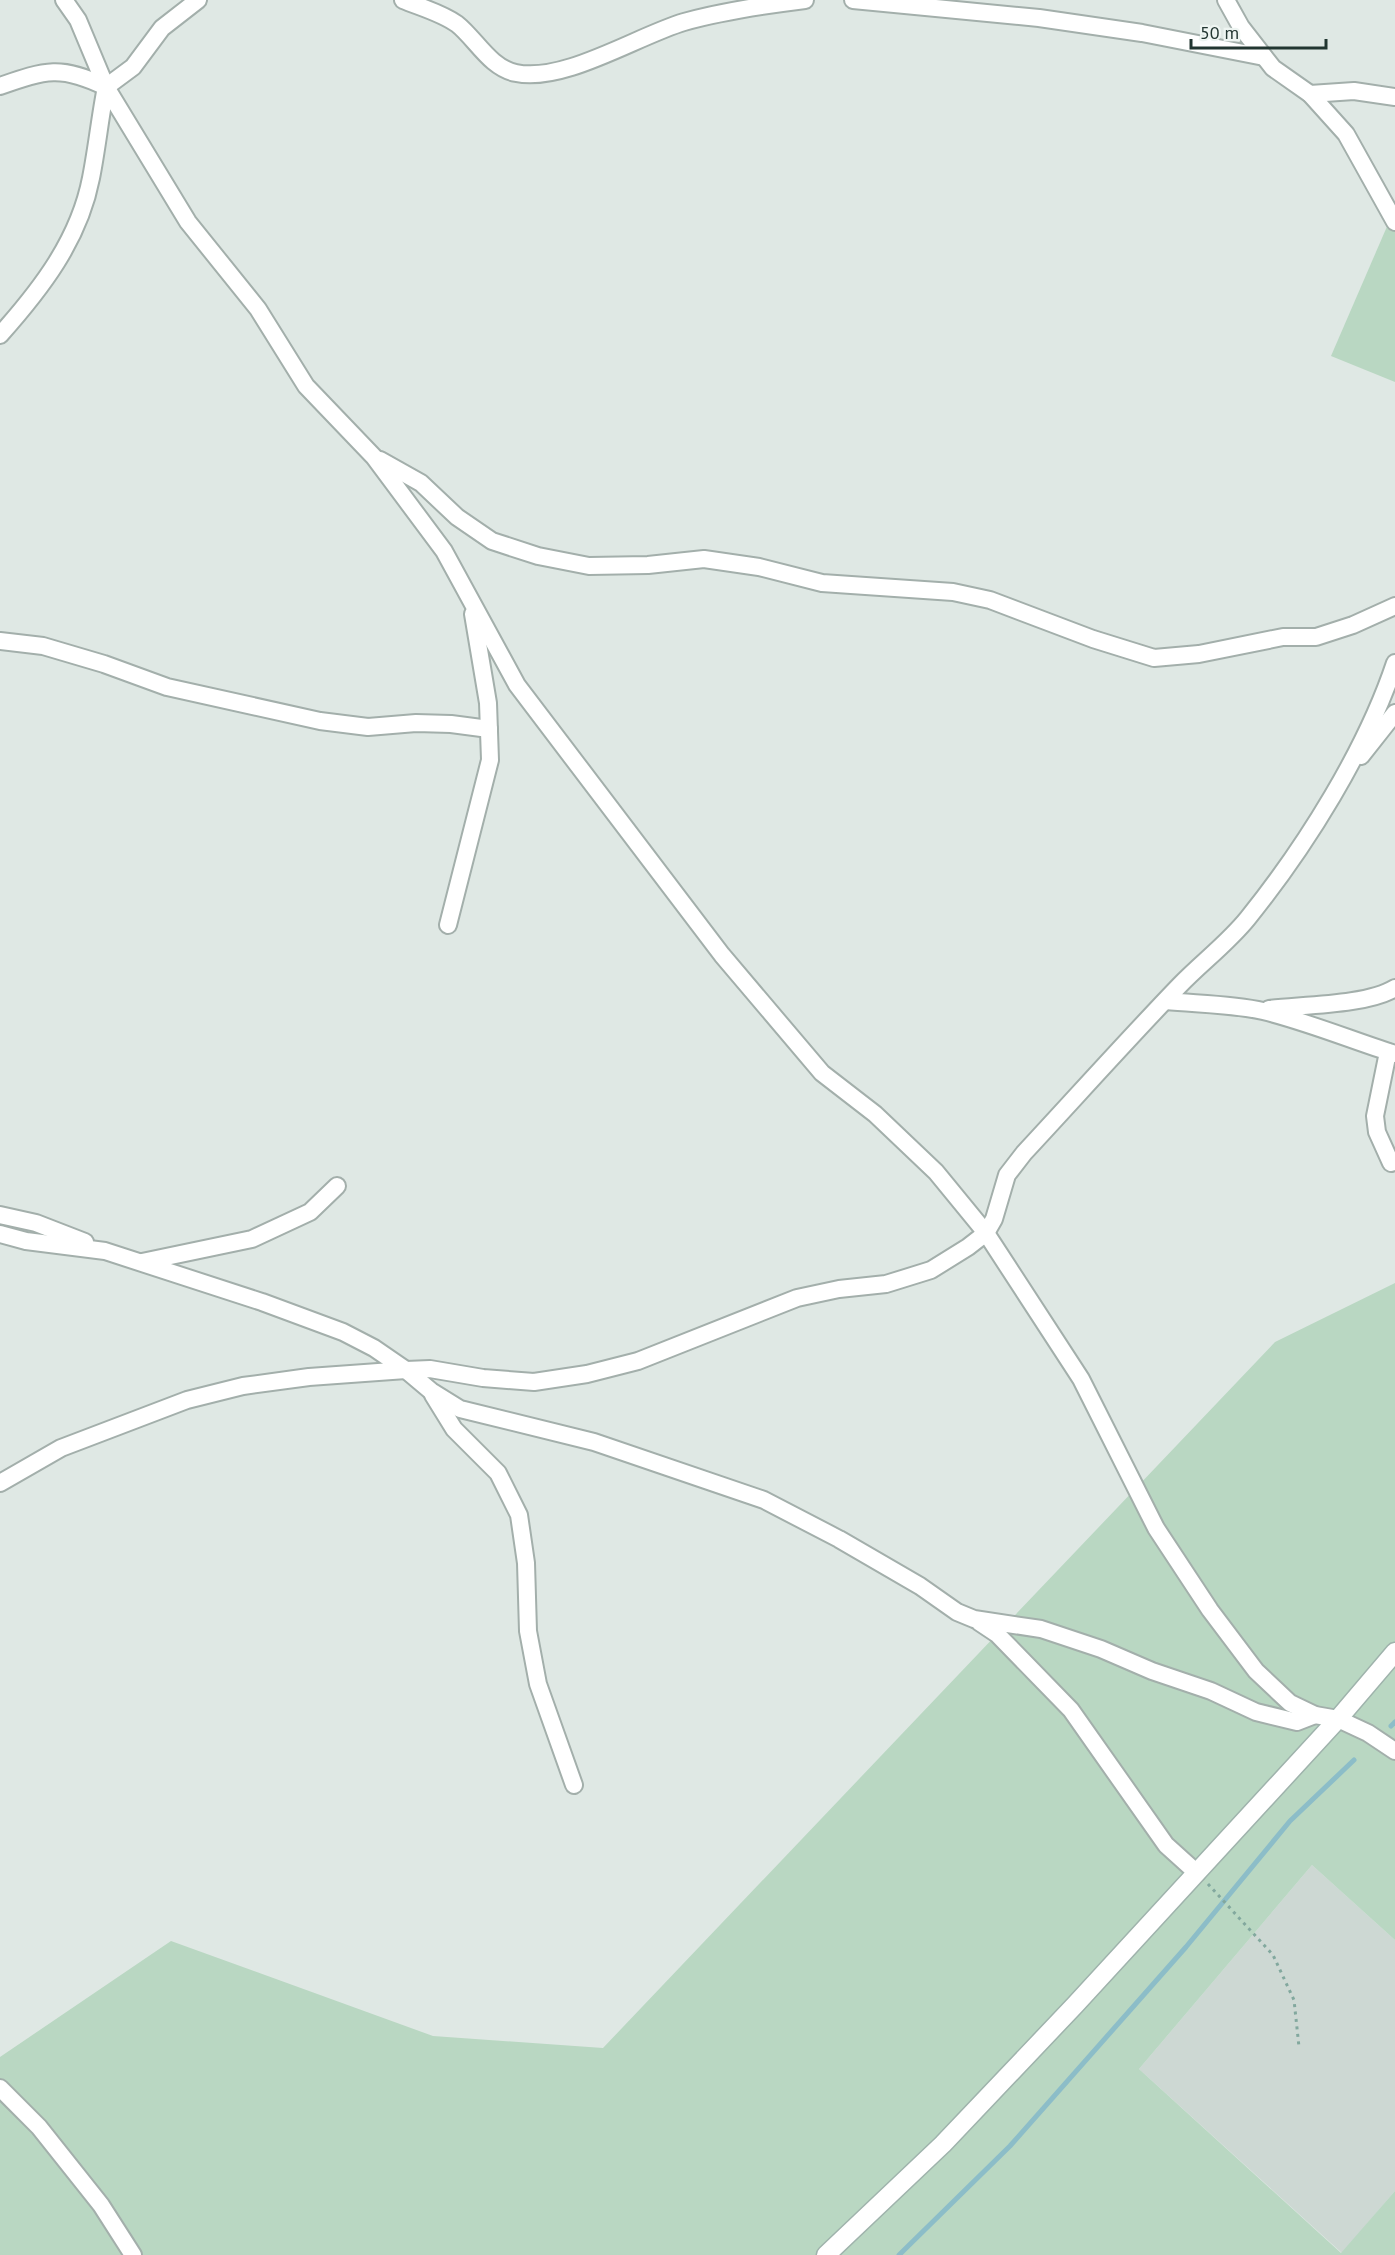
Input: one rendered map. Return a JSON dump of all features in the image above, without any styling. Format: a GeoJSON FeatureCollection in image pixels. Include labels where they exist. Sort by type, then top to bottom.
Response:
{"type":"FeatureCollection","features":[{"type":"Feature","properties":{"kind":"main road"},"geometry":{"type":"LineString","coordinates":[[826,2255],[943,2144],[1075,2005],[1338,1719],[1395,1652]]}},
{"type":"Feature","properties":{"kind":"street"},"geometry":{"type":"LineString","coordinates":[[64,0],[78,20],[106,87],[188,222],[258,309],[306,386],[375,457],[444,551],[517,685],[722,955],[822,1073],[875,1114],[936,1172],[986,1233],[1082,1379],[1156,1528],[1210,1610],[1256,1671],[1290,1703],[1316,1715],[1338,1719],[1368,1733],[1395,1751]]}},
{"type":"Feature","properties":{"kind":"street"},"geometry":{"type":"LineString","coordinates":[[0,335],[36,295],[58,262],[78,222],[91,179],[106,87],[133,67],[162,28],[198,0]]}},
{"type":"Feature","properties":{"kind":"street"},"geometry":{"type":"LineString","coordinates":[[403,0],[454,22],[472,36],[492,60],[515,73],[552,73],[683,22],[756,6],[805,0]]}},
{"type":"Feature","properties":{"kind":"street"},"geometry":{"type":"LineString","coordinates":[[853,0],[1039,18],[1142,33],[1264,57]]}},
{"type":"Feature","properties":{"kind":"street"},"geometry":{"type":"LineString","coordinates":[[1226,0],[1241,27],[1273,68],[1310,94],[1346,134],[1395,222]]}},
{"type":"Feature","properties":{"kind":"street"},"geometry":{"type":"LineString","coordinates":[[0,86],[26,77],[58,71],[83,76],[106,87]]}},
{"type":"Feature","properties":{"kind":"street"},"geometry":{"type":"LineString","coordinates":[[1310,94],[1354,91],[1395,97]]}},
{"type":"Feature","properties":{"kind":"street"},"geometry":{"type":"LineString","coordinates":[[375,457],[421,483],[457,517],[492,541],[538,556],[590,566],[648,565],[704,559],[759,567],[822,583],[953,592],[990,600],[1093,639],[1154,658],[1199,654],[1283,637],[1316,637],[1353,625],[1395,606]]}},
{"type":"Feature","properties":{"kind":"street"},"geometry":{"type":"LineString","coordinates":[[448,925],[490,760],[488,704],[470,601]]}},
{"type":"Feature","properties":{"kind":"street"},"geometry":{"type":"LineString","coordinates":[[0,641],[43,646],[104,664],[166,687],[320,721],[368,727],[416,723],[451,724],[489,729]]}},
{"type":"Feature","properties":{"kind":"street"},"geometry":{"type":"LineString","coordinates":[[0,1483],[61,1448],[187,1400],[243,1386],[309,1377],[430,1369],[483,1378],[534,1382],[587,1374],[638,1360],[797,1298],[839,1289],[886,1284],[931,1270],[986,1233],[994,1219],[1007,1175],[1024,1152],[1166,1001],[1246,920],[1291,859],[1341,780],[1386,690],[1395,663]]}},
{"type":"Feature","properties":{"kind":"street"},"geometry":{"type":"LineString","coordinates":[[1341,780],[1395,713]]}},
{"type":"Feature","properties":{"kind":"street"},"geometry":{"type":"LineString","coordinates":[[1259,1011],[1361,1000],[1395,988]]}},
{"type":"Feature","properties":{"kind":"street"},"geometry":{"type":"LineString","coordinates":[[1166,1001],[1259,1011],[1314,1024],[1356,1042],[1391,1053],[1375,1116],[1377,1132],[1391,1163]]}},
{"type":"Feature","properties":{"kind":"street"},"geometry":{"type":"LineString","coordinates":[[141,1263],[252,1239],[310,1212],[337,1186]]}},
{"type":"Feature","properties":{"kind":"street"},"geometry":{"type":"LineString","coordinates":[[0,1215],[36,1223],[105,1251],[262,1302],[343,1332],[374,1348],[431,1391],[460,1409],[594,1442],[764,1500],[839,1539],[997,1634],[1071,1710],[1166,1845],[1197,1873]]}},
{"type":"Feature","properties":{"kind":"street"},"geometry":{"type":"LineString","coordinates":[[0,1234],[26,1241],[105,1251]]}},
{"type":"Feature","properties":{"kind":"street"},"geometry":{"type":"LineString","coordinates":[[431,1391],[454,1429],[498,1473],[519,1515],[526,1563],[528,1631],[538,1684],[574,1785]]}},
{"type":"Feature","properties":{"kind":"street"},"geometry":{"type":"LineString","coordinates":[[974,1619],[1041,1629],[1211,1691],[1256,1712],[1297,1722],[1316,1715]]}},
{"type":"Feature","properties":{"kind":"street"},"geometry":{"type":"LineString","coordinates":[[0,2088],[39,2127],[94,2196],[133,2255]]}},
{"type":"Feature","properties":{"kind":"path"},"geometry":{"type":"LineString","coordinates":[[1197,1873],[1273,1955],[1294,2001],[1299,2047]]}},
{"type":"Feature","properties":{"kind":"shaded area"},"geometry":{"type":"Polygon","coordinates":[[[1312,1865],[1395,1940],[1395,2191],[1342,2253],[1139,2069],[1312,1865]]]}},
{"type":"Feature","properties":{"kind":"green space"},"geometry":{"type":"Polygon","coordinates":[[[1395,208],[1395,382],[1331,356],[1395,208]]]}},
{"type":"Feature","properties":{"kind":"green space"},"geometry":{"type":"Polygon","coordinates":[[[1395,1283],[1395,1940],[1312,1865],[1139,2069],[1341,2253],[1395,2191],[1395,2255],[0,2255],[0,2057],[171,1941],[433,2036],[603,2048],[1275,1342],[1395,1283]]]}},
{"type":"Feature","properties":{"kind":"waterway"},"geometry":{"type":"LineString","coordinates":[[1391,1726],[1395,1722]]}},
{"type":"Feature","properties":{"kind":"waterway"},"geometry":{"type":"LineString","coordinates":[[899,2255],[1010,2146],[1186,1947],[1290,1821],[1354,1760]]}}]}
